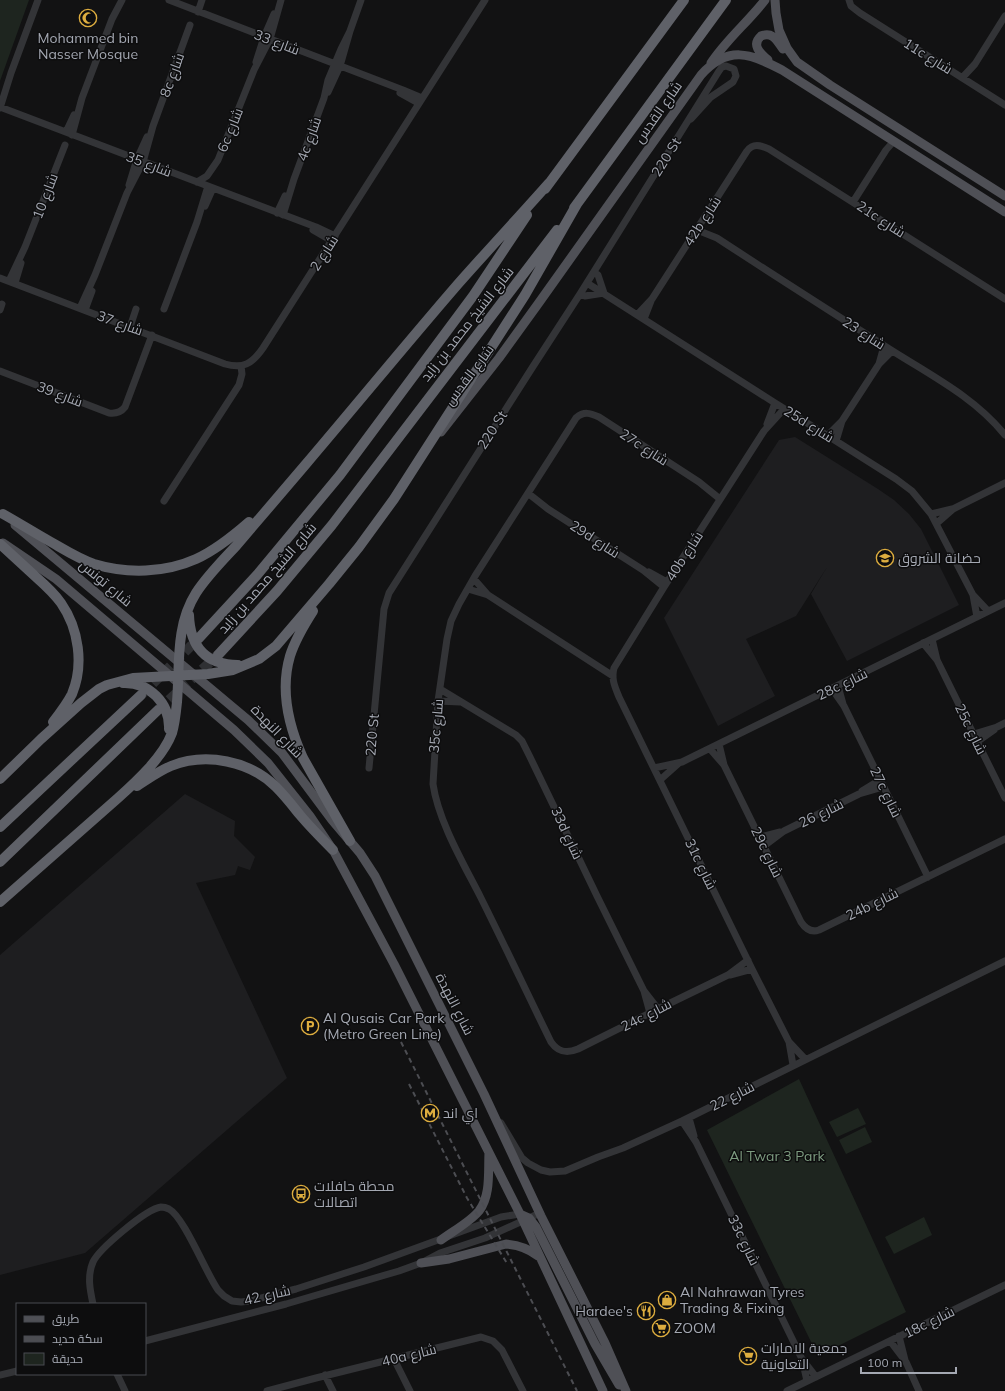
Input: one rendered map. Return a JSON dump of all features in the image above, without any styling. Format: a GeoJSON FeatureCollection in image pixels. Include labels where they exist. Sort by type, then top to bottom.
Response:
{"type":"FeatureCollection","features":[{"type":"Feature","properties":{"kind":"highway","name":"شارع الشيخ محمد بن زايد"},"geometry":{"type":"LineString","coordinates":[[199,638],[257,575],[340,475],[473,296],[549,183],[684,0]]}},
{"type":"Feature","properties":{"kind":"highway","name":"شارع الشيخ محمد بن زايد"},"geometry":{"type":"LineString","coordinates":[[218,655],[277,591],[332,524],[577,204],[726,0]]}},
{"type":"Feature","properties":{"kind":"highway"},"geometry":{"type":"LineString","coordinates":[[0,902],[118,798],[144,773],[166,745],[172,732],[175,717],[175,678],[183,628],[186,614],[195,596],[205,582],[458,284],[549,183]]}},
{"type":"Feature","properties":{"kind":"highway"},"geometry":{"type":"LineString","coordinates":[[0,779],[41,739],[90,696],[107,685],[133,678],[175,678],[233,670],[259,659],[276,646],[329,584],[368,535],[394,499],[525,295],[577,204]]}},
{"type":"Feature","properties":{"kind":"highway"},"geometry":{"type":"LineString","coordinates":[[1,513],[70,553],[94,564],[120,569],[146,570],[171,567],[196,559],[219,546],[275,500]]}},
{"type":"Feature","properties":{"kind":"highway"},"geometry":{"type":"LineString","coordinates":[[0,544],[52,592],[61,603],[74,628],[77,642],[77,675],[72,694],[62,711],[41,739]]}},
{"type":"Feature","properties":{"kind":"highway"},"geometry":{"type":"LineString","coordinates":[[329,584],[302,630],[290,656],[286,686],[287,701],[289,716],[297,745],[350,841]]}},
{"type":"Feature","properties":{"kind":"highway"},"geometry":{"type":"LineString","coordinates":[[189,607],[191,634],[199,649],[209,658],[220,663],[230,665],[247,665]]}},
{"type":"Feature","properties":{"kind":"highway"},"geometry":{"type":"LineString","coordinates":[[107,685],[130,683],[142,686],[152,692],[160,700],[166,710],[169,721],[169,734],[166,745]]}},
{"type":"Feature","properties":{"kind":"highway"},"geometry":{"type":"LineString","coordinates":[[0,827],[141,694]]}},
{"type":"Feature","properties":{"kind":"highway"},"geometry":{"type":"LineString","coordinates":[[0,862],[158,710]]}},
{"type":"Feature","properties":{"kind":"highway"},"geometry":{"type":"LineString","coordinates":[[118,798],[152,776],[172,766],[193,760],[215,760],[237,764],[258,773],[275,786],[333,850]]}},
{"type":"Feature","properties":{"kind":"main road"},"geometry":{"type":"LineString","coordinates":[[709,66],[720,51],[765,0]]}},
{"type":"Feature","properties":{"kind":"main road"},"geometry":{"type":"LineString","coordinates":[[776,0],[776,14],[779,30],[787,48],[797,62],[830,85],[1005,196]]}},
{"type":"Feature","properties":{"kind":"main road"},"geometry":{"type":"LineString","coordinates":[[782,70],[766,59],[757,49],[756,42],[764,34],[772,35],[796,65],[817,79],[830,85]]}},
{"type":"Feature","properties":{"kind":"main road","name":"شارع القدس"},"geometry":{"type":"LineString","coordinates":[[426,450],[456,414],[508,346],[693,86],[709,66],[725,58],[741,55],[757,58],[782,70],[1005,212]]}},
{"type":"Feature","properties":{"kind":"main road","name":"شارع تونس"},"geometry":{"type":"LineString","coordinates":[[1,513],[194,675]]}},
{"type":"Feature","properties":{"kind":"main road","name":"شارع تونس"},"geometry":{"type":"LineString","coordinates":[[0,540],[56,579],[175,678]]}},
{"type":"Feature","properties":{"kind":"main road","name":"شارع النهدة"},"geometry":{"type":"LineString","coordinates":[[194,675],[239,712],[282,753],[360,852],[375,876],[484,1094],[540,1214],[605,1343],[625,1391]]}},
{"type":"Feature","properties":{"kind":"main road","name":"شارع النهدة"},"geometry":{"type":"LineString","coordinates":[[175,678],[234,730],[268,763],[306,810],[333,850],[394,964],[524,1218],[540,1257],[603,1391]]}},
{"type":"Feature","properties":{"kind":"main road"},"geometry":{"type":"LineString","coordinates":[[441,1240],[472,1218],[484,1203],[488,1184],[489,1152]]}},
{"type":"Feature","properties":{"kind":"main road"},"geometry":{"type":"LineString","coordinates":[[524,1218],[536,1227],[602,1357],[625,1391]]}},
{"type":"Feature","properties":{"kind":"main road"},"geometry":{"type":"LineString","coordinates":[[421,1263],[449,1259],[506,1244],[515,1244],[524,1247],[540,1257]]}},
{"type":"Feature","properties":{"kind":"street"},"geometry":{"type":"LineString","coordinates":[[0,108],[11,73],[38,0]]}},
{"type":"Feature","properties":{"kind":"street"},"geometry":{"type":"LineString","coordinates":[[69,133],[112,19],[117,0]]}},
{"type":"Feature","properties":{"kind":"street"},"geometry":{"type":"LineString","coordinates":[[112,19],[122,0]]}},
{"type":"Feature","properties":{"kind":"street","name":"شارع 33"},"geometry":{"type":"LineString","coordinates":[[169,0],[386,84],[420,101]]}},
{"type":"Feature","properties":{"kind":"street"},"geometry":{"type":"LineString","coordinates":[[196,11],[197,0]]}},
{"type":"Feature","properties":{"kind":"street"},"geometry":{"type":"LineString","coordinates":[[196,11],[202,0]]}},
{"type":"Feature","properties":{"kind":"street","name":"4c شارع"},"geometry":{"type":"LineString","coordinates":[[280,214],[324,98],[333,82],[337,65],[361,0]]}},
{"type":"Feature","properties":{"kind":"street","name":"شارع 2"},"geometry":{"type":"LineString","coordinates":[[241,366],[251,362],[260,353],[484,0]]}},
{"type":"Feature","properties":{"kind":"street","name":"6c شارع"},"geometry":{"type":"LineString","coordinates":[[197,182],[207,176],[218,160],[281,2]]}},
{"type":"Feature","properties":{"kind":"street","name":"11c شارع"},"geometry":{"type":"LineString","coordinates":[[850,3],[860,13],[1005,104]]}},
{"type":"Feature","properties":{"kind":"street"},"geometry":{"type":"LineString","coordinates":[[965,80],[1005,16]]}},
{"type":"Feature","properties":{"kind":"street","name":"8c شارع"},"geometry":{"type":"LineString","coordinates":[[82,309],[127,193],[130,180],[140,160],[144,143],[153,126],[190,25]]}},
{"type":"Feature","properties":{"kind":"street","name":"220 St"},"geometry":{"type":"LineString","coordinates":[[369,768],[384,609],[387,596],[691,119],[719,71],[722,67],[726,66],[734,69],[736,76],[733,82],[711,97],[691,119]]}},
{"type":"Feature","properties":{"kind":"street"},"geometry":{"type":"LineString","coordinates":[[0,94],[11,73]]}},
{"type":"Feature","properties":{"kind":"street","name":"شارع 35"},"geometry":{"type":"LineString","coordinates":[[0,108],[299,221],[333,238]]}},
{"type":"Feature","properties":{"kind":"street"},"geometry":{"type":"LineString","coordinates":[[853,202],[886,150],[894,141]]}},
{"type":"Feature","properties":{"kind":"street","name":"شارع 10"},"geometry":{"type":"LineString","coordinates":[[12,282],[65,145]]}},
{"type":"Feature","properties":{"kind":"street","name":"21c شارع"},"geometry":{"type":"LineString","coordinates":[[755,145],[763,146],[768,149],[1005,299]]}},
{"type":"Feature","properties":{"kind":"street","name":"42b شارع"},"geometry":{"type":"LineString","coordinates":[[638,315],[652,299],[747,151],[751,146],[755,145]]}},
{"type":"Feature","properties":{"kind":"street"},"geometry":{"type":"LineString","coordinates":[[164,309],[210,187]]}},
{"type":"Feature","properties":{"kind":"street","name":"شارع 23"},"geometry":{"type":"LineString","coordinates":[[701,223],[717,238],[884,346],[962,394],[989,418],[1005,436]]}},
{"type":"Feature","properties":{"kind":"street","name":"شارع 23"},"geometry":{"type":"LineString","coordinates":[[697,230],[717,238]]}},
{"type":"Feature","properties":{"kind":"street"},"geometry":{"type":"LineString","coordinates":[[580,294],[585,296],[604,293],[597,275],[594,272]]}},
{"type":"Feature","properties":{"kind":"street","name":"شارع 37"},"geometry":{"type":"LineString","coordinates":[[0,278],[152,335],[224,364],[241,366]]}},
{"type":"Feature","properties":{"kind":"street","name":"25d شارع"},"geometry":{"type":"LineString","coordinates":[[587,283],[904,485],[919,498],[937,523],[973,595],[977,617]]}},
{"type":"Feature","properties":{"kind":"street","name":"42b شارع"},"geometry":{"type":"LineString","coordinates":[[644,319],[652,299]]}},
{"type":"Feature","properties":{"kind":"street"},"geometry":{"type":"LineString","coordinates":[[130,327],[136,309]]}},
{"type":"Feature","properties":{"kind":"street","name":"شارع 39"},"geometry":{"type":"LineString","coordinates":[[0,371],[109,413],[120,412],[125,407],[152,335]]}},
{"type":"Feature","properties":{"kind":"street"},"geometry":{"type":"LineString","coordinates":[[879,364],[884,346]]}},
{"type":"Feature","properties":{"kind":"street"},"geometry":{"type":"LineString","coordinates":[[828,436],[842,421],[879,364],[892,351]]}},
{"type":"Feature","properties":{"kind":"street"},"geometry":{"type":"LineString","coordinates":[[164,501],[240,381],[242,374],[241,366]]}},
{"type":"Feature","properties":{"kind":"street","name":"40b شارع"},"geometry":{"type":"LineString","coordinates":[[764,431],[775,403]]}},
{"type":"Feature","properties":{"kind":"street","name":"40b شارع"},"geometry":{"type":"LineString","coordinates":[[614,684],[614,668],[764,431],[784,409]]}},
{"type":"Feature","properties":{"kind":"street","name":"27c شارع"},"geometry":{"type":"LineString","coordinates":[[588,413],[604,421],[722,496]]}},
{"type":"Feature","properties":{"kind":"street","name":"35c شارع"},"geometry":{"type":"LineString","coordinates":[[564,1052],[558,1050],[551,1042],[461,858],[434,795],[433,772],[438,701],[450,625],[455,612],[474,579],[574,422],[580,415],[588,413]]}},
{"type":"Feature","properties":{"kind":"street"},"geometry":{"type":"LineString","coordinates":[[836,441],[842,421]]}},
{"type":"Feature","properties":{"kind":"street"},"geometry":{"type":"LineString","coordinates":[[931,514],[953,509],[1005,483]]}},
{"type":"Feature","properties":{"kind":"street","name":"29d شارع"},"geometry":{"type":"LineString","coordinates":[[529,494],[548,509],[666,584]]}},
{"type":"Feature","properties":{"kind":"street","name":"29d شارع"},"geometry":{"type":"LineString","coordinates":[[525,501],[548,509]]}},
{"type":"Feature","properties":{"kind":"street"},"geometry":{"type":"LineString","coordinates":[[937,523],[953,509]]}},
{"type":"Feature","properties":{"kind":"street"},"geometry":{"type":"LineString","coordinates":[[474,579],[488,595],[613,676]]}},
{"type":"Feature","properties":{"kind":"street"},"geometry":{"type":"LineString","coordinates":[[468,589],[488,595]]}},
{"type":"Feature","properties":{"kind":"street","name":"25d شارع"},"geometry":{"type":"LineString","coordinates":[[973,595],[988,611]]}},
{"type":"Feature","properties":{"kind":"street","name":"28c شارع"},"geometry":{"type":"LineString","coordinates":[[654,768],[678,764],[710,749],[1005,603]]}},
{"type":"Feature","properties":{"kind":"street","name":"25c شارع"},"geometry":{"type":"LineString","coordinates":[[932,639],[937,660]]}},
{"type":"Feature","properties":{"kind":"street","name":"25c شارع"},"geometry":{"type":"LineString","coordinates":[[923,643],[937,660],[1005,798]]}},
{"type":"Feature","properties":{"kind":"street"},"geometry":{"type":"LineString","coordinates":[[593,663],[614,668]]}},
{"type":"Feature","properties":{"kind":"street","name":"31c شارع"},"geometry":{"type":"LineString","coordinates":[[614,684],[789,1042],[805,1060]]}},
{"type":"Feature","properties":{"kind":"street","name":"27c شارع"},"geometry":{"type":"LineString","coordinates":[[835,688],[928,877]]}},
{"type":"Feature","properties":{"kind":"street","name":"33d شارع"},"geometry":{"type":"LineString","coordinates":[[440,689],[509,730],[522,741],[644,991],[650,1013]]}},
{"type":"Feature","properties":{"kind":"street","name":"33d شارع"},"geometry":{"type":"LineString","coordinates":[[438,701],[460,702]]}},
{"type":"Feature","properties":{"kind":"street"},"geometry":{"type":"LineString","coordinates":[[974,734],[1005,724]]}},
{"type":"Feature","properties":{"kind":"street"},"geometry":{"type":"LineString","coordinates":[[978,742],[997,727]]}},
{"type":"Feature","properties":{"kind":"street","name":"29c شارع"},"geometry":{"type":"LineString","coordinates":[[719,744],[724,765],[802,924],[810,930],[816,931]]}},
{"type":"Feature","properties":{"kind":"street","name":"29c شارع"},"geometry":{"type":"LineString","coordinates":[[710,749],[724,765]]}},
{"type":"Feature","properties":{"kind":"street","name":"28c شارع"},"geometry":{"type":"LineString","coordinates":[[660,780],[678,764]]}},
{"type":"Feature","properties":{"kind":"street","name":"شارع 26"},"geometry":{"type":"LineString","coordinates":[[764,846],[784,831],[882,783]]}},
{"type":"Feature","properties":{"kind":"street","name":"شارع 26"},"geometry":{"type":"LineString","coordinates":[[760,837],[784,831]]}},
{"type":"Feature","properties":{"kind":"street","name":"24b شارع"},"geometry":{"type":"LineString","coordinates":[[816,931],[1005,840]]}},
{"type":"Feature","properties":{"kind":"street","name":"24c شارع"},"geometry":{"type":"LineString","coordinates":[[728,975],[748,960]]}},
{"type":"Feature","properties":{"kind":"street","name":"شارع 22"},"geometry":{"type":"LineString","coordinates":[[484,1094],[522,1158],[541,1170],[558,1172],[565,1171],[623,1148],[686,1119],[792,1065],[805,1060],[1005,961]]}},
{"type":"Feature","properties":{"kind":"street","name":"24c شارع"},"geometry":{"type":"LineString","coordinates":[[564,1052],[578,1049],[658,1008],[728,975],[752,969]]}},
{"type":"Feature","properties":{"kind":"street","name":"33d شارع"},"geometry":{"type":"LineString","coordinates":[[644,991],[658,1008]]}},
{"type":"Feature","properties":{"kind":"street","name":"31c شارع"},"geometry":{"type":"LineString","coordinates":[[789,1042],[792,1065]]}},
{"type":"Feature","properties":{"kind":"street","name":"33c شارع"},"geometry":{"type":"LineString","coordinates":[[686,1119],[802,1359],[816,1377]]}},
{"type":"Feature","properties":{"kind":"street","name":"شارع 42"},"geometry":{"type":"LineString","coordinates":[[93,1303],[89,1278],[92,1265],[99,1252],[138,1219],[161,1207],[169,1209],[174,1213],[182,1224],[218,1290],[232,1301],[241,1302],[296,1289],[364,1267],[501,1217],[524,1218]]}},
{"type":"Feature","properties":{"kind":"street","name":"شارع 42"},"geometry":{"type":"LineString","coordinates":[[146,1340],[304,1299],[374,1279],[421,1263],[440,1253],[484,1238],[524,1218],[540,1214]]}},
{"type":"Feature","properties":{"kind":"street","name":"18c شارع"},"geometry":{"type":"LineString","coordinates":[[787,1391],[1005,1285]]}},
{"type":"Feature","properties":{"kind":"street"},"geometry":{"type":"LineString","coordinates":[[899,1336],[906,1362],[919,1391]]}},
{"type":"Feature","properties":{"kind":"street","name":"40a شارع"},"geometry":{"type":"LineString","coordinates":[[268,1391],[325,1375],[474,1338],[487,1338],[493,1341],[502,1350],[523,1391]]}},
{"type":"Feature","properties":{"kind":"street"},"geometry":{"type":"LineString","coordinates":[[890,1341],[906,1362]]}},
{"type":"Feature","properties":{"kind":"street"},"geometry":{"type":"LineString","coordinates":[[394,1359],[410,1391]]}},
{"type":"Feature","properties":{"kind":"street","name":"33c شارع"},"geometry":{"type":"LineString","coordinates":[[802,1359],[807,1381]]}},
{"type":"Feature","properties":{"kind":"street"},"geometry":{"type":"LineString","coordinates":[[0,1375],[16,1371]]}},
{"type":"Feature","properties":{"kind":"street"},"geometry":{"type":"LineString","coordinates":[[117,1375],[125,1391]]}},
{"type":"Feature","properties":{"kind":"street"},"geometry":{"type":"LineString","coordinates":[[325,1375],[333,1391]]}},
{"type":"Feature","properties":{"kind":"shaded area"},"geometry":{"type":"Polygon","coordinates":[[[795,437],[878,489],[894,500],[909,514],[921,529],[959,605],[847,661],[811,594],[827,567],[796,616],[746,639],[775,696],[718,726],[664,618],[779,440],[795,437]]]}},
{"type":"Feature","properties":{"kind":"shaded area"},"geometry":{"type":"Polygon","coordinates":[[[185,794],[235,821],[234,836],[255,857],[250,870],[238,866],[235,875],[196,883],[287,1078],[85,1253],[0,1275],[0,955],[185,794]]]}},
{"type":"Feature","properties":{"kind":"green space"},"geometry":{"type":"Polygon","coordinates":[[[0,0],[29,0],[0,81],[0,0]]]}},
{"type":"Feature","properties":{"kind":"green space","name":"Al Twar 3 Park"},"geometry":{"type":"Polygon","coordinates":[[[799,1079],[906,1312],[818,1356],[707,1130],[799,1079]]]}},
{"type":"Feature","properties":{"kind":"green space"},"geometry":{"type":"Polygon","coordinates":[[[858,1108],[866,1124],[837,1137],[829,1122],[858,1108]]]}},
{"type":"Feature","properties":{"kind":"green space"},"geometry":{"type":"Polygon","coordinates":[[[865,1127],[872,1142],[846,1154],[839,1140],[865,1127]]]}},
{"type":"Feature","properties":{"kind":"green space"},"geometry":{"type":"Polygon","coordinates":[[[924,1217],[932,1235],[894,1254],[885,1237],[924,1217]]]}},
{"type":"Feature","properties":{"kind":"tunnel"},"geometry":{"type":"LineString","coordinates":[[142,694],[199,638]]}},
{"type":"Feature","properties":{"kind":"tunnel"},"geometry":{"type":"LineString","coordinates":[[158,710],[218,655]]}},
{"type":"Feature","properties":{"kind":"railway"},"geometry":{"type":"LineString","coordinates":[[401,1042],[577,1391]]}},
{"type":"Feature","properties":{"kind":"railway"},"geometry":{"type":"LineString","coordinates":[[409,1084],[467,1198],[508,1265]]}},
{"type":"Feature","properties":{"kind":"place","name":"Mohammed bin Nasser Mosque"},"geometry":{"type":"Point","coordinates":[88,18]}},
{"type":"Feature","properties":{"kind":"place","name":"حضانة الشروق"},"geometry":{"type":"Point","coordinates":[885,558]}},
{"type":"Feature","properties":{"kind":"place","name":"Al Qusais Car Park (Metro Green Line)"},"geometry":{"type":"Point","coordinates":[310,1026]}},
{"type":"Feature","properties":{"kind":"place","name":"اي اند"},"geometry":{"type":"Point","coordinates":[430,1113]}},
{"type":"Feature","properties":{"kind":"place","name":"محطة حافلات اتصالات"},"geometry":{"type":"Point","coordinates":[301,1194]}},
{"type":"Feature","properties":{"kind":"place","name":"Al Nahrawan Tyres Trading & Fixing"},"geometry":{"type":"Point","coordinates":[667,1300]}},
{"type":"Feature","properties":{"kind":"place","name":"Hardee's"},"geometry":{"type":"Point","coordinates":[646,1311]}},
{"type":"Feature","properties":{"kind":"place","name":"ZOOM"},"geometry":{"type":"Point","coordinates":[661,1328]}},
{"type":"Feature","properties":{"kind":"place","name":"جمعية الامارات التعاونية"},"geometry":{"type":"Point","coordinates":[748,1356]}}]}
